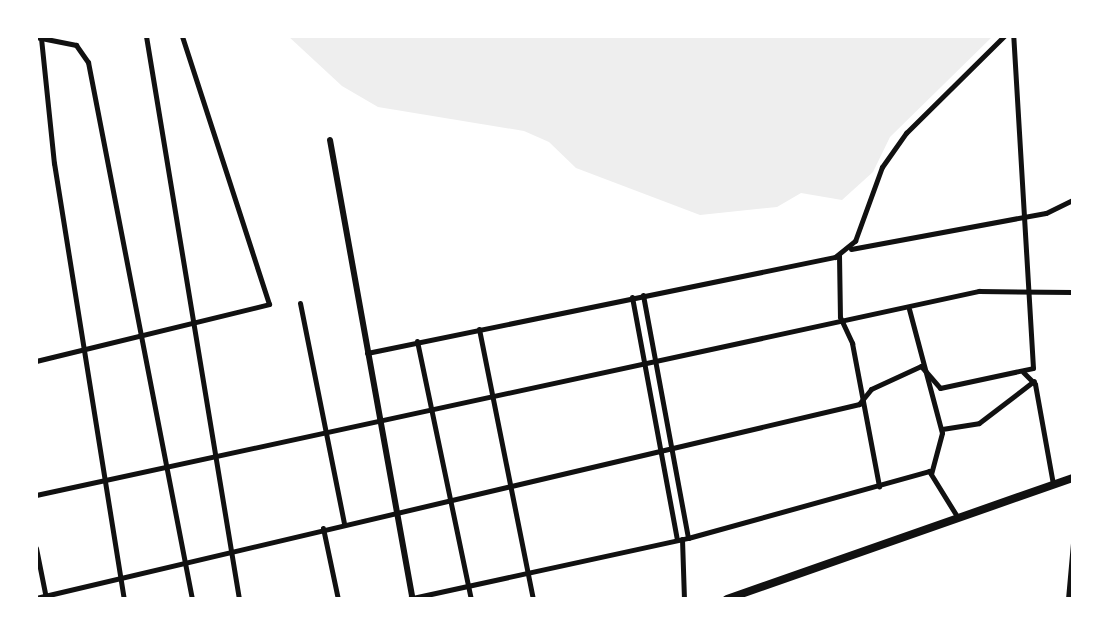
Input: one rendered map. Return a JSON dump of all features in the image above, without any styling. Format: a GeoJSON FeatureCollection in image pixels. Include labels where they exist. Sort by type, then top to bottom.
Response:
{"type":"FeatureCollection","features":[{"type":"Feature","properties":{"kind":"highway"},"geometry":{"type":"LineString","coordinates":[[727,599],[1073,478]]}},
{"type":"Feature","properties":{"kind":"street"},"geometry":{"type":"LineString","coordinates":[[146,36],[198,326],[239,599]]}},
{"type":"Feature","properties":{"kind":"street"},"geometry":{"type":"LineString","coordinates":[[36,361],[198,326],[269,304],[182,36]]}},
{"type":"Feature","properties":{"kind":"street"},"geometry":{"type":"LineString","coordinates":[[850,249],[897,145],[1004,36]]}},
{"type":"Feature","properties":{"kind":"street"},"geometry":{"type":"LineString","coordinates":[[921,366],[940,388],[1033,368],[1021,218],[1013,36]]}},
{"type":"Feature","properties":{"kind":"street"},"geometry":{"type":"LineString","coordinates":[[124,599],[82,351],[39,37],[76,45],[88,62],[192,599]]}},
{"type":"Feature","properties":{"kind":"street"},"geometry":{"type":"LineString","coordinates":[[330,140],[412,599],[682,539],[931,474]]}},
{"type":"Feature","properties":{"kind":"street"},"geometry":{"type":"LineString","coordinates":[[366,353],[839,255],[850,249],[1021,218],[1073,200]]}},
{"type":"Feature","properties":{"kind":"street"},"geometry":{"type":"LineString","coordinates":[[839,255],[843,324],[863,392],[859,404],[879,486]]}},
{"type":"Feature","properties":{"kind":"street"},"geometry":{"type":"LineString","coordinates":[[36,495],[644,361],[843,324],[979,291],[1073,292]]}},
{"type":"Feature","properties":{"kind":"street"},"geometry":{"type":"LineString","coordinates":[[643,295],[662,400],[669,495],[682,539]]}},
{"type":"Feature","properties":{"kind":"street"},"geometry":{"type":"LineString","coordinates":[[632,297],[652,402],[664,450],[680,493],[684,599]]}},
{"type":"Feature","properties":{"kind":"street"},"geometry":{"type":"LineString","coordinates":[[300,303],[344,523]]}},
{"type":"Feature","properties":{"kind":"street"},"geometry":{"type":"LineString","coordinates":[[909,309],[921,366],[942,429],[931,474],[959,520]]}},
{"type":"Feature","properties":{"kind":"street"},"geometry":{"type":"LineString","coordinates":[[479,329],[533,599]]}},
{"type":"Feature","properties":{"kind":"street"},"geometry":{"type":"LineString","coordinates":[[417,341],[471,599]]}},
{"type":"Feature","properties":{"kind":"street"},"geometry":{"type":"LineString","coordinates":[[36,598],[859,404],[871,389],[921,366]]}},
{"type":"Feature","properties":{"kind":"street"},"geometry":{"type":"LineString","coordinates":[[1023,372],[1034,381],[1053,485]]}},
{"type":"Feature","properties":{"kind":"street"},"geometry":{"type":"LineString","coordinates":[[942,429],[979,423],[1034,381]]}},
{"type":"Feature","properties":{"kind":"street"},"geometry":{"type":"LineString","coordinates":[[652,402],[662,400]]}},
{"type":"Feature","properties":{"kind":"street"},"geometry":{"type":"LineString","coordinates":[[669,495],[680,493]]}},
{"type":"Feature","properties":{"kind":"street"},"geometry":{"type":"LineString","coordinates":[[323,528],[338,599]]}},
{"type":"Feature","properties":{"kind":"street"},"geometry":{"type":"LineString","coordinates":[[1068,599],[1073,543]]}},
{"type":"Feature","properties":{"kind":"street"},"geometry":{"type":"LineString","coordinates":[[36,548],[46,597]]}},
{"type":"Feature","properties":{"kind":"shaded area"},"geometry":{"type":"Polygon","coordinates":[[[288,36],[993,36],[890,137],[873,172],[842,200],[801,193],[777,207],[700,215],[576,168],[549,142],[524,131],[378,107],[342,86],[288,36]]]}}]}
